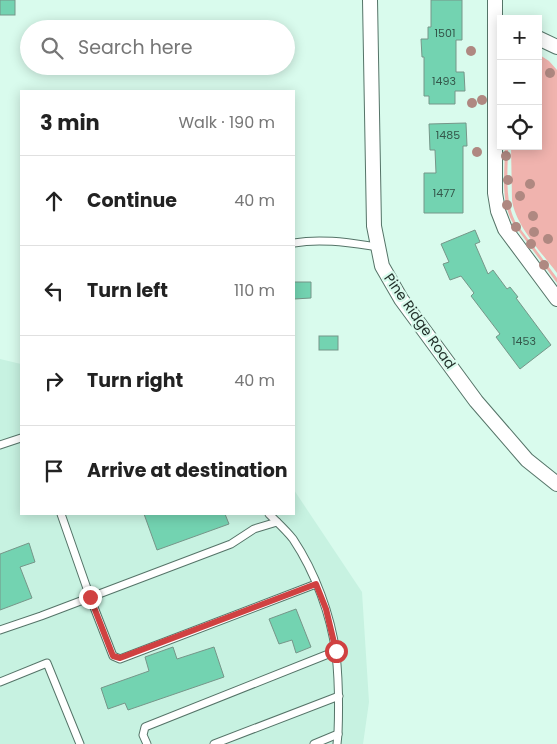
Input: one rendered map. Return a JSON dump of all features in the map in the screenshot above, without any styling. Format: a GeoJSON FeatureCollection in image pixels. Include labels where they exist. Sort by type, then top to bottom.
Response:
{"type":"FeatureCollection","features":[{"type":"Feature","properties":{"kind":"street","name":"Pine Ridge Road"},"geometry":{"type":"LineString","coordinates":[[370,0],[374,226],[382,266],[401,299],[470,393],[527,460],[557,484]]}},
{"type":"Feature","properties":{"kind":"street"},"geometry":{"type":"LineString","coordinates":[[495,0],[497,24]]}},
{"type":"Feature","properties":{"kind":"street"},"geometry":{"type":"LineString","coordinates":[[542,40],[557,47]]}},
{"type":"Feature","properties":{"kind":"street"},"geometry":{"type":"LineString","coordinates":[[498,60],[495,183],[498,211],[505,229],[557,299]]}},
{"type":"Feature","properties":{"kind":"lane"},"geometry":{"type":"LineString","coordinates":[[295,243],[308,240],[378,248]]}},
{"type":"Feature","properties":{"kind":"lane"},"geometry":{"type":"LineString","coordinates":[[0,445],[20,438]]}},
{"type":"Feature","properties":{"kind":"lane"},"geometry":{"type":"LineString","coordinates":[[61,515],[113,656],[120,658],[316,584]]}},
{"type":"Feature","properties":{"kind":"lane"},"geometry":{"type":"LineString","coordinates":[[270,515],[292,538],[316,584],[326,609],[336,651],[339,696],[337,744]]}},
{"type":"Feature","properties":{"kind":"lane"},"geometry":{"type":"LineString","coordinates":[[0,630],[231,544],[254,530],[277,522]]}},
{"type":"Feature","properties":{"kind":"lane"},"geometry":{"type":"LineString","coordinates":[[147,744],[143,735],[145,727],[336,651]]}},
{"type":"Feature","properties":{"kind":"lane"},"geometry":{"type":"LineString","coordinates":[[0,682],[47,663],[80,744]]}},
{"type":"Feature","properties":{"kind":"lane"},"geometry":{"type":"LineString","coordinates":[[214,744],[339,696]]}},
{"type":"Feature","properties":{"kind":"lane"},"geometry":{"type":"LineString","coordinates":[[314,744],[338,734]]}},
{"type":"Feature","properties":{"kind":"shaded area"},"geometry":{"type":"Polygon","coordinates":[[[542,57],[557,70],[557,273],[524,229],[518,219],[512,200],[511,150],[542,150],[542,57]]]}},
{"type":"Feature","properties":{"kind":"shaded area"},"geometry":{"type":"Polygon","coordinates":[[[505,150],[508,150],[508,196],[512,214],[516,223],[557,278],[557,283],[513,223],[506,205],[504,185],[505,150]]]}},
{"type":"Feature","properties":{"kind":"shaded area"},"geometry":{"type":"Polygon","coordinates":[[[0,359],[20,364],[20,515],[295,515],[295,492],[362,592],[369,702],[363,744],[0,744],[0,359]]]}},
{"type":"Feature","properties":{"kind":"building"},"geometry":{"type":"Polygon","coordinates":[[[0,0],[15,0],[15,15],[0,15],[0,0]]]}},
{"type":"Feature","properties":{"kind":"building"},"geometry":{"type":"Polygon","coordinates":[[[431,0],[462,0],[462,40],[456,40],[456,72],[464,72],[465,91],[455,91],[455,104],[429,104],[429,96],[424,96],[424,57],[422,57],[421,39],[428,39],[428,27],[431,27],[431,0]]]}},
{"type":"Feature","properties":{"kind":"building"},"geometry":{"type":"Polygon","coordinates":[[[466,123],[467,146],[463,146],[463,213],[424,213],[424,173],[436,173],[435,150],[430,150],[429,124],[466,123]]]}},
{"type":"Feature","properties":{"kind":"building"},"geometry":{"type":"Polygon","coordinates":[[[475,230],[480,242],[475,244],[488,274],[493,270],[507,289],[510,287],[551,345],[520,369],[496,337],[500,334],[471,296],[474,293],[461,276],[450,280],[443,264],[449,262],[441,244],[475,230]]]}},
{"type":"Feature","properties":{"kind":"building"},"geometry":{"type":"Polygon","coordinates":[[[295,282],[311,282],[311,298],[295,299],[295,282]]]}},
{"type":"Feature","properties":{"kind":"building"},"geometry":{"type":"Polygon","coordinates":[[[319,336],[338,336],[338,350],[319,350],[319,336]]]}},
{"type":"Feature","properties":{"kind":"building"},"geometry":{"type":"Polygon","coordinates":[[[144,515],[225,515],[229,524],[157,550],[144,515]]]}},
{"type":"Feature","properties":{"kind":"building"},"geometry":{"type":"Polygon","coordinates":[[[29,543],[35,562],[20,567],[32,598],[0,610],[0,554],[29,543]]]}},
{"type":"Feature","properties":{"kind":"building"},"geometry":{"type":"Polygon","coordinates":[[[296,609],[311,647],[296,653],[292,640],[279,644],[269,619],[296,609]]]}},
{"type":"Feature","properties":{"kind":"building"},"geometry":{"type":"Polygon","coordinates":[[[173,647],[177,659],[214,647],[224,677],[128,710],[125,703],[108,709],[101,688],[149,671],[145,657],[173,647]]]}},
{"type":"Feature","properties":{"kind":"route"},"geometry":{"type":"LineString","coordinates":[[90,597],[113,656],[120,658],[316,584],[326,609],[336,651]]}}]}
